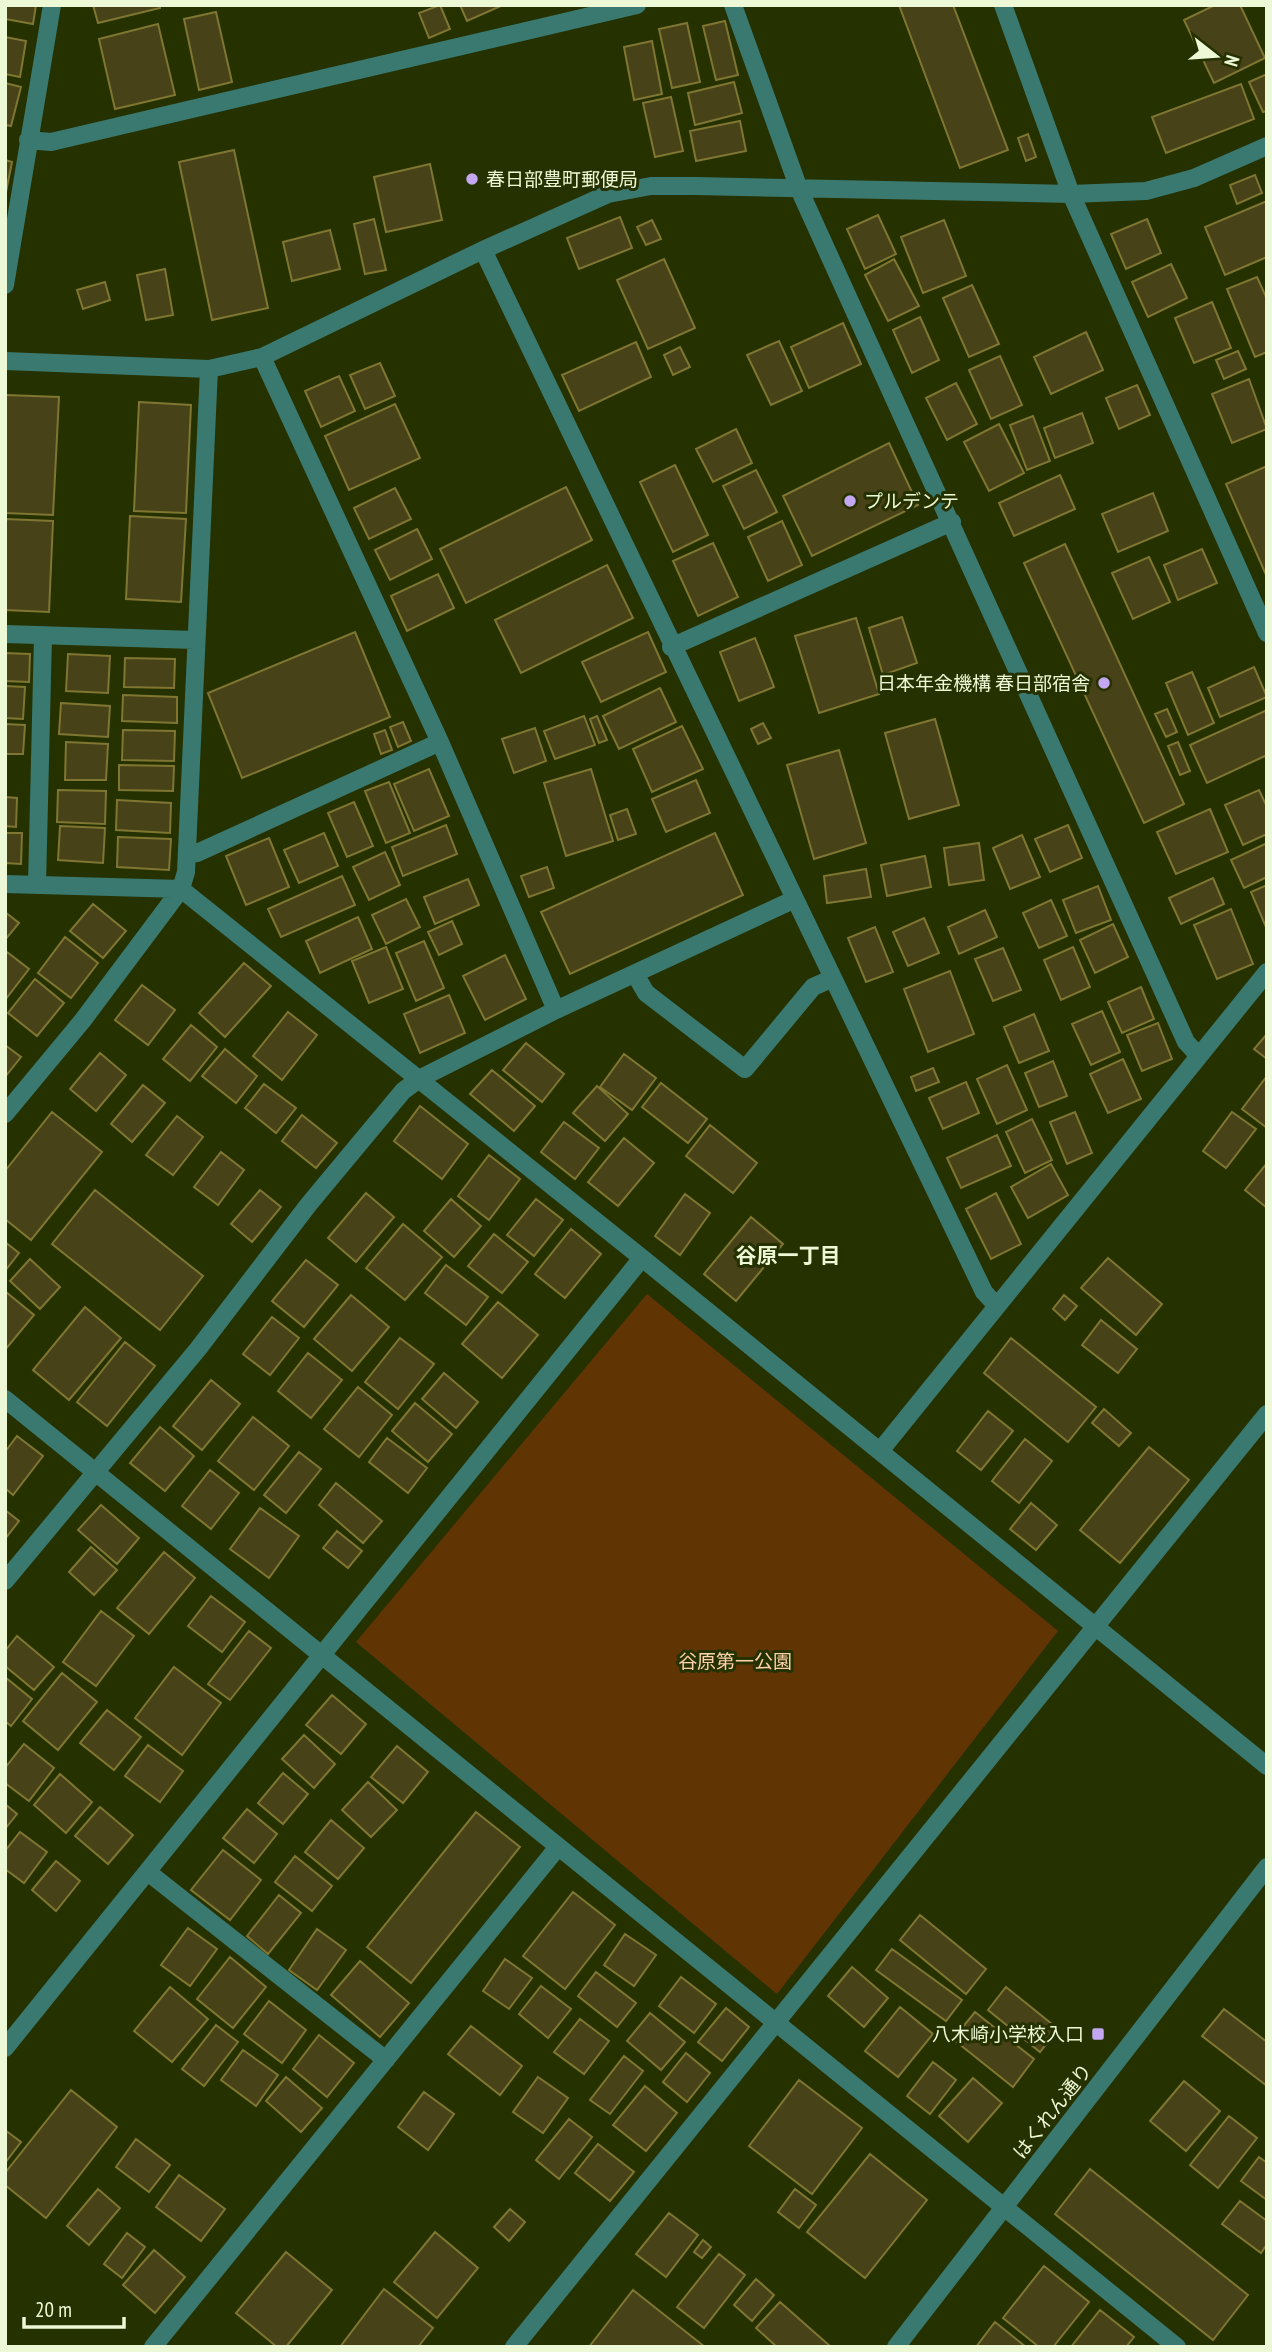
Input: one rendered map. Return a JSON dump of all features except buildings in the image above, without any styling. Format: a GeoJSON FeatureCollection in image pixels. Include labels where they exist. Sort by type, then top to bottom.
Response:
{"type":"FeatureCollection","features":[{"type":"Feature","properties":{"kind":"street"},"geometry":{"type":"LineString","coordinates":[[5,285],[52,5]]}},
{"type":"Feature","properties":{"kind":"street"},"geometry":{"type":"LineString","coordinates":[[28,140],[51,142],[637,5]]}},
{"type":"Feature","properties":{"kind":"street"},"geometry":{"type":"LineString","coordinates":[[733,5],[799,189],[1186,1042],[1198,1055]]}},
{"type":"Feature","properties":{"kind":"street"},"geometry":{"type":"LineString","coordinates":[[1003,5],[1071,194],[1267,633]]}},
{"type":"Feature","properties":{"kind":"street"},"geometry":{"type":"LineString","coordinates":[[5,361],[209,369],[262,357],[483,250],[608,194],[651,186],[1071,194],[1146,191],[1194,178],[1267,146]]}},
{"type":"Feature","properties":{"kind":"street"},"geometry":{"type":"LineString","coordinates":[[483,250],[793,900],[984,1292],[996,1305]]}},
{"type":"Feature","properties":{"kind":"street"},"geometry":{"type":"LineString","coordinates":[[262,357],[440,742],[556,1010]]}},
{"type":"Feature","properties":{"kind":"street"},"geometry":{"type":"LineString","coordinates":[[5,1114],[83,1020],[180,889],[186,872],[209,369]]}},
{"type":"Feature","properties":{"kind":"street"},"geometry":{"type":"LineString","coordinates":[[671,647],[952,522]]}},
{"type":"Feature","properties":{"kind":"street"},"geometry":{"type":"LineString","coordinates":[[5,634],[195,640]]}},
{"type":"Feature","properties":{"kind":"street"},"geometry":{"type":"LineString","coordinates":[[37,885],[43,636]]}},
{"type":"Feature","properties":{"kind":"street"},"geometry":{"type":"LineString","coordinates":[[187,854],[197,853],[440,742]]}},
{"type":"Feature","properties":{"kind":"street"},"geometry":{"type":"LineString","coordinates":[[5,884],[180,889],[642,1258],[1267,1766]]}},
{"type":"Feature","properties":{"kind":"street"},"geometry":{"type":"LineString","coordinates":[[5,1581],[198,1349],[309,1204],[403,1091],[419,1079],[556,1010],[793,900]]}},
{"type":"Feature","properties":{"kind":"street"},"geometry":{"type":"LineString","coordinates":[[880,1451],[1267,972]]}},
{"type":"Feature","properties":{"kind":"street"},"geometry":{"type":"LineString","coordinates":[[635,974],[646,993],[745,1069],[813,987],[833,978]]}},
{"type":"Feature","properties":{"kind":"street"},"geometry":{"type":"LineString","coordinates":[[5,2048],[149,1873],[515,1412],[642,1258]]}},
{"type":"Feature","properties":{"kind":"street"},"geometry":{"type":"LineString","coordinates":[[5,1399],[1177,2347]]}},
{"type":"Feature","properties":{"kind":"street"},"geometry":{"type":"LineString","coordinates":[[514,2347],[1267,1414]]}},
{"type":"Feature","properties":{"kind":"street"},"geometry":{"type":"LineString","coordinates":[[153,2347],[558,1847]]}},
{"type":"Feature","properties":{"kind":"street","name":"はくれん通り"},"geometry":{"type":"LineString","coordinates":[[896,2347],[1267,1867]]}},
{"type":"Feature","properties":{"kind":"street"},"geometry":{"type":"LineString","coordinates":[[149,1873],[386,2060]]}},
{"type":"Feature","properties":{"kind":"green space","name":"谷原第一公園"},"geometry":{"type":"Polygon","coordinates":[[[647,1294],[1058,1631],[777,1994],[356,1642],[647,1294]]]}},
{"type":"Feature","properties":{"kind":"place","name":"春日部豊町郵便局"},"geometry":{"type":"Point","coordinates":[472,179]}},
{"type":"Feature","properties":{"kind":"place","name":"プルデンテ"},"geometry":{"type":"Point","coordinates":[850,501]}},
{"type":"Feature","properties":{"kind":"place","name":"日本年金機構 春日部宿舎"},"geometry":{"type":"Point","coordinates":[1104,683]}},
{"type":"Feature","properties":{"kind":"place","name":"八木崎小学校入口"},"geometry":{"type":"Point","coordinates":[1098,2034]}},
{"type":"Feature","properties":{"kind":"district","name":"谷原一丁目"},"geometry":{"type":"Point","coordinates":[788,1256]}}]}
